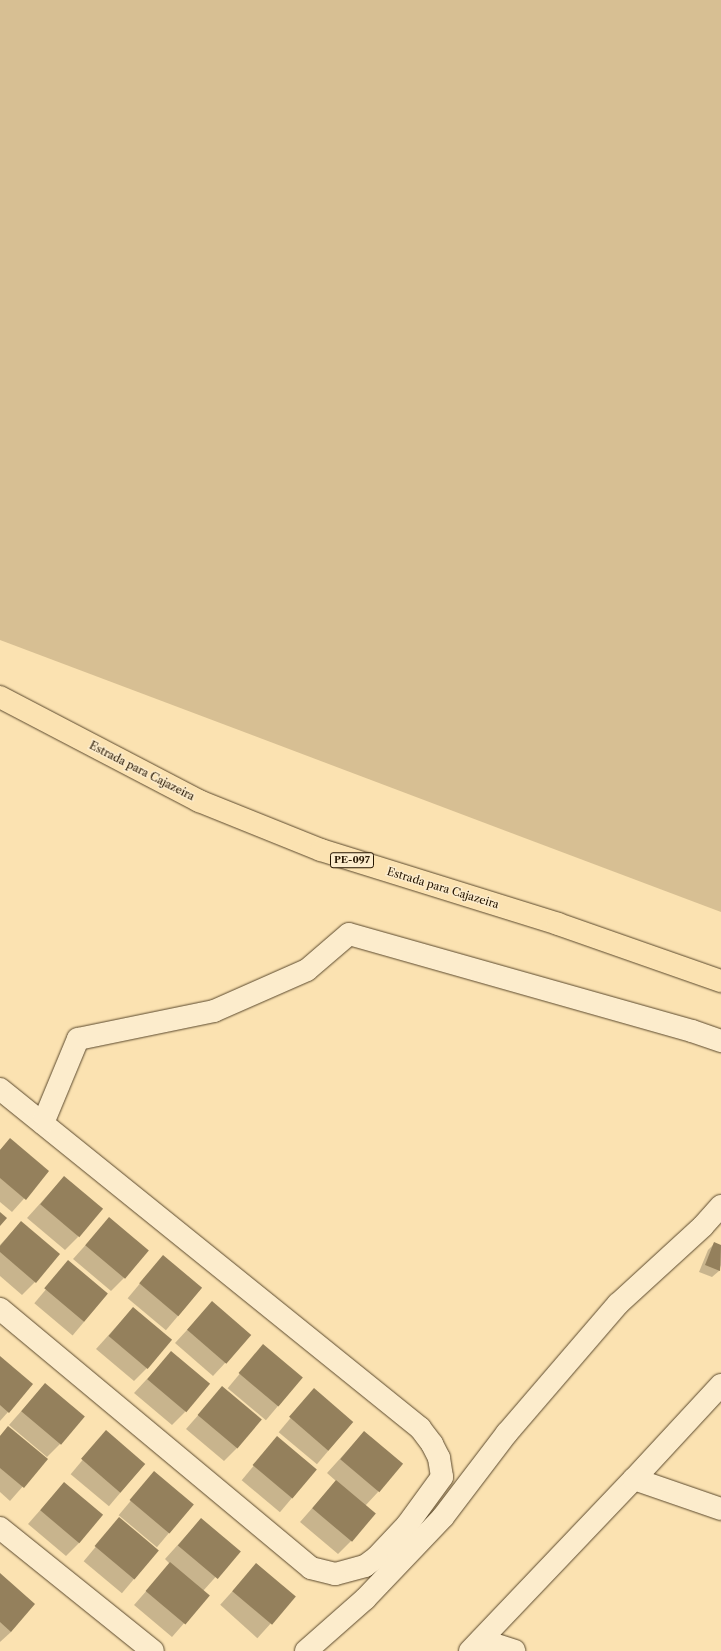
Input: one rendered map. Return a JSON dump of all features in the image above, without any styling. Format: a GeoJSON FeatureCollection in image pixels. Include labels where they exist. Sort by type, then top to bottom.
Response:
{"type":"FeatureCollection","features":[{"type":"Feature","properties":{"kind":"main road","name":"Estrada para Cajazeira"},"geometry":{"type":"LineString","coordinates":[[0,696],[199,801],[321,850],[558,924],[721,981]]}},
{"type":"Feature","properties":{"kind":"street"},"geometry":{"type":"LineString","coordinates":[[43,1124],[78,1039],[214,1011],[307,970],[349,934],[692,1031],[721,1041]]}},
{"type":"Feature","properties":{"kind":"street"},"geometry":{"type":"LineString","coordinates":[[0,1089],[420,1428],[432,1444],[439,1458],[442,1477],[407,1525],[377,1557],[365,1566],[335,1574],[311,1568],[0,1309]]}},
{"type":"Feature","properties":{"kind":"street"},"geometry":{"type":"LineString","coordinates":[[306,1651],[365,1598],[443,1517],[507,1433],[618,1304],[703,1226],[721,1206]]}},
{"type":"Feature","properties":{"kind":"street"},"geometry":{"type":"LineString","coordinates":[[476,1645],[721,1385]]}},
{"type":"Feature","properties":{"kind":"street"},"geometry":{"type":"LineString","coordinates":[[634,1479],[721,1509]]}},
{"type":"Feature","properties":{"kind":"street"},"geometry":{"type":"LineString","coordinates":[[0,1528],[153,1651]]}},
{"type":"Feature","properties":{"kind":"street"},"geometry":{"type":"LineString","coordinates":[[476,1645],[514,1651]]}},
{"type":"Feature","properties":{"kind":"shaded area"},"geometry":{"type":"Polygon","coordinates":[[[0,0],[721,0],[721,912],[0,640],[0,0]]]}},
{"type":"Feature","properties":{"kind":"building"},"geometry":{"type":"Polygon","coordinates":[[[10,1138],[49,1171],[26,1200],[0,1178],[0,1150],[10,1138]]]}},
{"type":"Feature","properties":{"kind":"building"},"geometry":{"type":"Polygon","coordinates":[[[64,1176],[103,1209],[79,1237],[40,1204],[64,1176]]]}},
{"type":"Feature","properties":{"kind":"building"},"geometry":{"type":"Polygon","coordinates":[[[0,1212],[7,1218],[0,1226],[0,1212]]]}},
{"type":"Feature","properties":{"kind":"building"},"geometry":{"type":"Polygon","coordinates":[[[109,1217],[149,1250],[125,1279],[85,1245],[109,1217]]]}},
{"type":"Feature","properties":{"kind":"building"},"geometry":{"type":"Polygon","coordinates":[[[21,1221],[60,1254],[36,1283],[0,1252],[0,1246],[21,1221]]]}},
{"type":"Feature","properties":{"kind":"building"},"geometry":{"type":"Polygon","coordinates":[[[714,1242],[721,1245],[720,1271],[705,1265],[714,1242]]]}},
{"type":"Feature","properties":{"kind":"building"},"geometry":{"type":"Polygon","coordinates":[[[163,1255],[202,1288],[178,1316],[139,1283],[163,1255]]]}},
{"type":"Feature","properties":{"kind":"building"},"geometry":{"type":"Polygon","coordinates":[[[68,1260],[108,1293],[84,1322],[44,1288],[68,1260]]]}},
{"type":"Feature","properties":{"kind":"building"},"geometry":{"type":"Polygon","coordinates":[[[212,1301],[251,1335],[226,1364],[187,1330],[212,1301]]]}},
{"type":"Feature","properties":{"kind":"building"},"geometry":{"type":"Polygon","coordinates":[[[133,1307],[172,1340],[148,1369],[109,1336],[133,1307]]]}},
{"type":"Feature","properties":{"kind":"building"},"geometry":{"type":"Polygon","coordinates":[[[263,1344],[303,1377],[278,1407],[239,1373],[263,1344]]]}},
{"type":"Feature","properties":{"kind":"building"},"geometry":{"type":"Polygon","coordinates":[[[171,1351],[210,1384],[186,1412],[147,1379],[171,1351]]]}},
{"type":"Feature","properties":{"kind":"building"},"geometry":{"type":"Polygon","coordinates":[[[0,1356],[33,1384],[9,1413],[0,1405],[0,1356]]]}},
{"type":"Feature","properties":{"kind":"building"},"geometry":{"type":"Polygon","coordinates":[[[45,1383],[85,1416],[61,1445],[21,1411],[45,1383]]]}},
{"type":"Feature","properties":{"kind":"building"},"geometry":{"type":"Polygon","coordinates":[[[222,1386],[262,1419],[237,1449],[198,1415],[222,1386]]]}},
{"type":"Feature","properties":{"kind":"building"},"geometry":{"type":"Polygon","coordinates":[[[314,1388],[353,1422],[328,1451],[289,1417],[314,1388]]]}},
{"type":"Feature","properties":{"kind":"building"},"geometry":{"type":"Polygon","coordinates":[[[8,1426],[48,1459],[24,1488],[0,1468],[0,1436],[8,1426]]]}},
{"type":"Feature","properties":{"kind":"building"},"geometry":{"type":"Polygon","coordinates":[[[106,1430],[145,1464],[120,1493],[81,1459],[106,1430]]]}},
{"type":"Feature","properties":{"kind":"building"},"geometry":{"type":"Polygon","coordinates":[[[364,1431],[403,1464],[379,1492],[340,1459],[364,1431]]]}},
{"type":"Feature","properties":{"kind":"building"},"geometry":{"type":"Polygon","coordinates":[[[277,1436],[317,1469],[292,1499],[253,1465],[277,1436]]]}},
{"type":"Feature","properties":{"kind":"building"},"geometry":{"type":"Polygon","coordinates":[[[154,1471],[194,1504],[169,1534],[130,1500],[154,1471]]]}},
{"type":"Feature","properties":{"kind":"building"},"geometry":{"type":"Polygon","coordinates":[[[336,1480],[376,1513],[352,1542],[312,1508],[336,1480]]]}},
{"type":"Feature","properties":{"kind":"building"},"geometry":{"type":"Polygon","coordinates":[[[64,1482],[103,1515],[79,1543],[40,1510],[64,1482]]]}},
{"type":"Feature","properties":{"kind":"building"},"geometry":{"type":"Polygon","coordinates":[[[119,1517],[159,1550],[134,1580],[95,1546],[119,1517]]]}},
{"type":"Feature","properties":{"kind":"building"},"geometry":{"type":"Polygon","coordinates":[[[201,1518],[241,1551],[218,1579],[178,1546],[201,1518]]]}},
{"type":"Feature","properties":{"kind":"building"},"geometry":{"type":"Polygon","coordinates":[[[170,1562],[210,1595],[185,1625],[146,1591],[170,1562]]]}},
{"type":"Feature","properties":{"kind":"building"},"geometry":{"type":"Polygon","coordinates":[[[256,1563],[296,1596],[272,1625],[232,1591],[256,1563]]]}},
{"type":"Feature","properties":{"kind":"building"},"geometry":{"type":"Polygon","coordinates":[[[0,1573],[35,1604],[11,1632],[0,1622],[0,1573]]]}}]}
